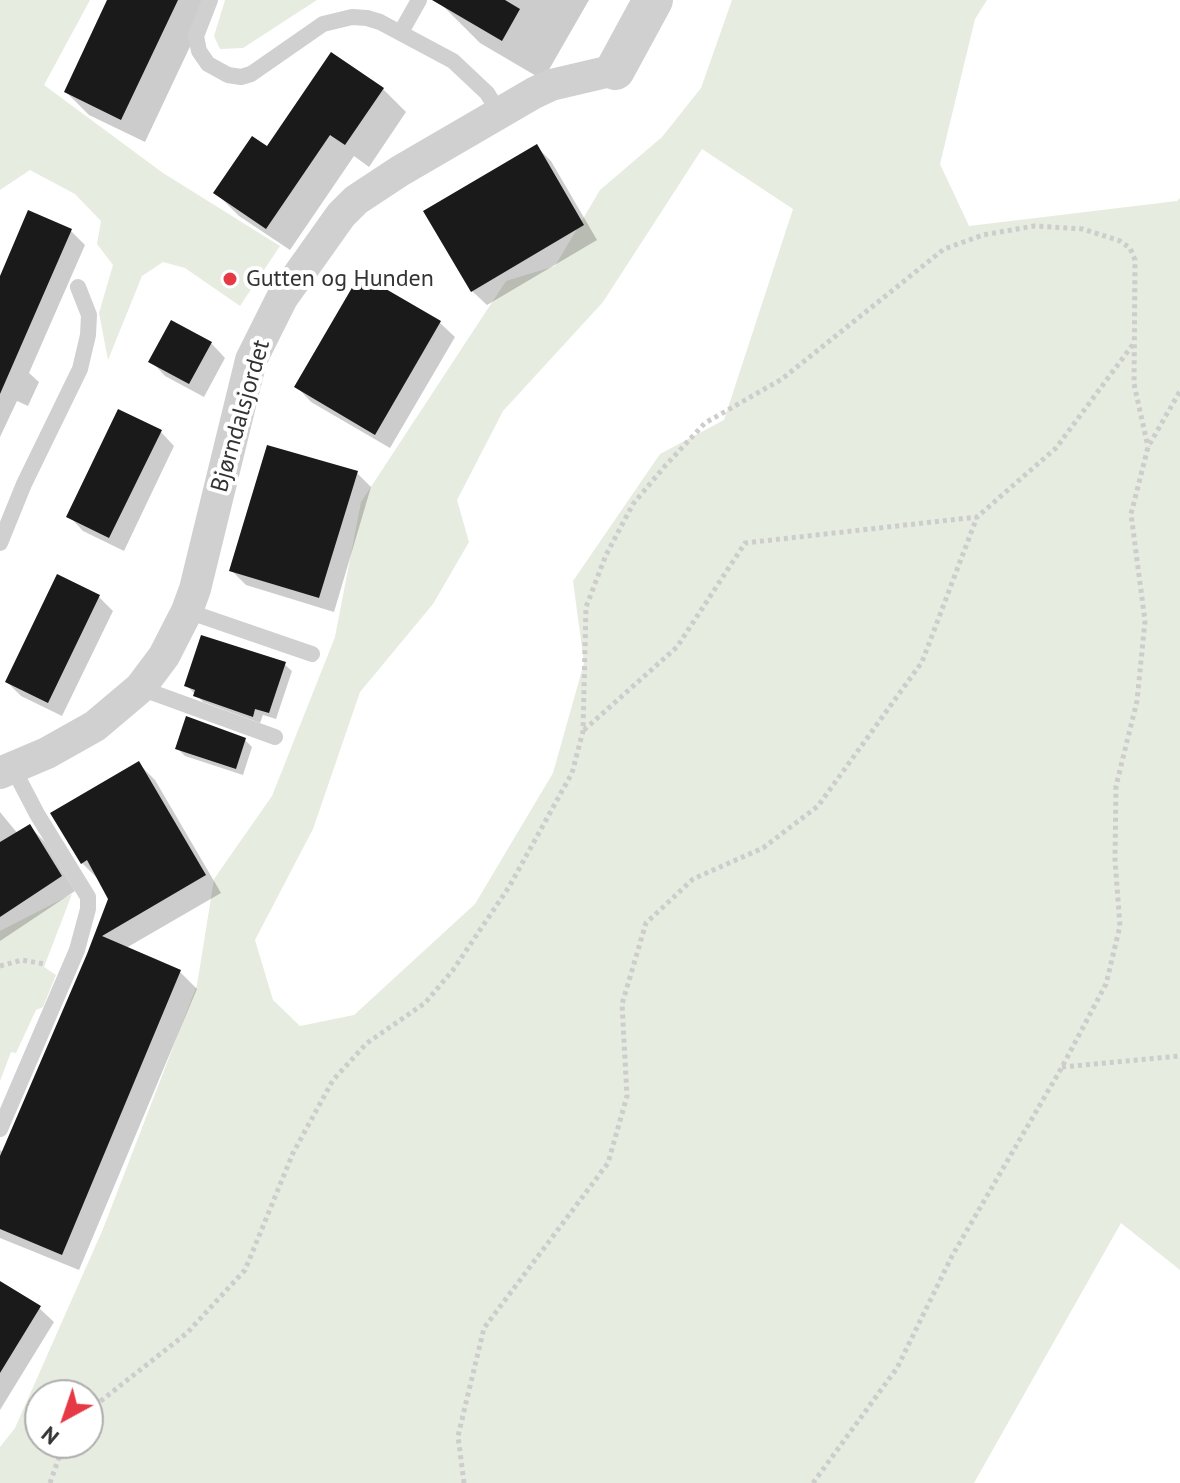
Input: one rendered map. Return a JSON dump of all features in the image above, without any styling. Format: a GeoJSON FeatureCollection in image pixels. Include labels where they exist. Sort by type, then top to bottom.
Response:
{"type":"FeatureCollection","features":[{"type":"Feature","properties":{"kind":"street"},"geometry":{"type":"LineString","coordinates":[[615,70],[653,0]]}},
{"type":"Feature","properties":{"kind":"street","name":"Bjørndalsjordet"},"geometry":{"type":"LineString","coordinates":[[6,770],[60,747],[95,726],[140,688],[164,656],[187,611],[201,567],[251,360],[282,298],[335,223],[356,200],[400,171],[551,85],[615,70]]}},
{"type":"Feature","properties":{"kind":"lane"},"geometry":{"type":"LineString","coordinates":[[210,0],[196,36],[199,51],[208,64],[228,75],[241,77],[251,74],[310,31],[340,19],[367,18],[401,32],[462,68],[487,93],[500,114]]}},
{"type":"Feature","properties":{"kind":"lane"},"geometry":{"type":"LineString","coordinates":[[401,32],[419,0]]}},
{"type":"Feature","properties":{"kind":"lane"},"geometry":{"type":"LineString","coordinates":[[0,543],[24,484],[80,369],[89,315],[78,287]]}},
{"type":"Feature","properties":{"kind":"lane"},"geometry":{"type":"LineString","coordinates":[[187,611],[312,654]]}},
{"type":"Feature","properties":{"kind":"lane"},"geometry":{"type":"LineString","coordinates":[[140,688],[275,737]]}},
{"type":"Feature","properties":{"kind":"lane","name":"Bjørndalsjordet"},"geometry":{"type":"LineString","coordinates":[[0,1129],[85,927],[88,897],[6,770]]}},
{"type":"Feature","properties":{"kind":"path"},"geometry":{"type":"LineString","coordinates":[[104,1398],[187,1333],[245,1270],[293,1153],[333,1080],[367,1043],[425,1003],[453,970],[509,887],[572,773],[583,731],[586,607],[606,555],[633,504],[705,423],[782,379],[944,249],[983,235],[1034,226],[1083,229],[1120,241],[1130,248],[1135,260],[1134,384],[1148,447]]}},
{"type":"Feature","properties":{"kind":"path"},"geometry":{"type":"LineString","coordinates":[[464,1483],[458,1436],[484,1328],[608,1163],[627,1096],[622,1004],[646,923],[693,879],[763,848],[818,806],[922,662],[977,517],[1056,448],[1134,343]]}},
{"type":"Feature","properties":{"kind":"path"},"geometry":{"type":"LineString","coordinates":[[813,1483],[897,1368],[952,1256],[1062,1067],[1106,984],[1120,926],[1115,860],[1116,786],[1137,701],[1145,621],[1131,514],[1148,447],[1180,391]]}},
{"type":"Feature","properties":{"kind":"path"},"geometry":{"type":"LineString","coordinates":[[583,731],[677,647],[745,543],[977,517]]}},
{"type":"Feature","properties":{"kind":"path"},"geometry":{"type":"LineString","coordinates":[[0,966],[22,960],[35,961],[67,973]]}},
{"type":"Feature","properties":{"kind":"path"},"geometry":{"type":"LineString","coordinates":[[1062,1067],[1180,1056]]}},
{"type":"Feature","properties":{"kind":"path"},"geometry":{"type":"LineString","coordinates":[[50,1483],[58,1459]]}},
{"type":"Feature","properties":{"kind":"shaded area"},"geometry":{"type":"Polygon","coordinates":[[[0,0],[90,0],[44,85],[163,173],[280,246],[240,306],[185,268],[163,262],[142,276],[108,360],[99,313],[113,265],[97,244],[101,221],[75,194],[30,170],[0,190],[0,0]]]}},
{"type":"Feature","properties":{"kind":"shaded area"},"geometry":{"type":"Polygon","coordinates":[[[225,0],[317,0],[243,48],[220,49],[214,36],[225,0]]]}},
{"type":"Feature","properties":{"kind":"shaded area"},"geometry":{"type":"Polygon","coordinates":[[[732,0],[987,0],[975,19],[940,164],[969,226],[1177,201],[1180,198],[1180,1270],[1121,1223],[974,1483],[0,1483],[0,1447],[15,1428],[24,1408],[24,1459],[104,1459],[104,1379],[37,1379],[103,1229],[197,985],[214,879],[272,796],[335,637],[361,502],[506,281],[555,266],[600,190],[662,137],[701,88],[732,0]],[[702,149],[603,302],[503,411],[457,500],[469,542],[433,604],[360,692],[313,829],[255,940],[273,1000],[300,1026],[354,1015],[475,904],[553,773],[584,663],[573,581],[660,454],[724,420],[793,209],[702,149]]]}},
{"type":"Feature","properties":{"kind":"shaded area"},"geometry":{"type":"Polygon","coordinates":[[[72,894],[44,967],[56,975],[43,1007],[36,1010],[16,1053],[11,1052],[0,1081],[0,931],[72,894]]]}},
{"type":"Feature","properties":{"kind":"building"},"geometry":{"type":"Polygon","coordinates":[[[107,0],[178,0],[121,120],[64,92],[107,0]]]}},
{"type":"Feature","properties":{"kind":"building"},"geometry":{"type":"Polygon","coordinates":[[[432,0],[505,0],[520,9],[502,41],[432,0]]]}},
{"type":"Feature","properties":{"kind":"building"},"geometry":{"type":"Polygon","coordinates":[[[331,52],[384,88],[345,145],[330,135],[266,229],[213,193],[252,136],[267,146],[331,52]]]}},
{"type":"Feature","properties":{"kind":"building"},"geometry":{"type":"Polygon","coordinates":[[[537,144],[584,225],[471,292],[423,211],[537,144]]]}},
{"type":"Feature","properties":{"kind":"building"},"geometry":{"type":"Polygon","coordinates":[[[28,210],[72,229],[0,394],[0,276],[28,210]]]}},
{"type":"Feature","properties":{"kind":"building"},"geometry":{"type":"Polygon","coordinates":[[[360,274],[441,321],[375,435],[294,387],[360,274]]]}},
{"type":"Feature","properties":{"kind":"building"},"geometry":{"type":"Polygon","coordinates":[[[171,320],[212,342],[189,384],[148,362],[171,320]]]}},
{"type":"Feature","properties":{"kind":"building"},"geometry":{"type":"Polygon","coordinates":[[[118,409],[162,430],[109,538],[66,517],[118,409]]]}},
{"type":"Feature","properties":{"kind":"building"},"geometry":{"type":"Polygon","coordinates":[[[267,445],[358,471],[319,598],[229,571],[267,445]]]}},
{"type":"Feature","properties":{"kind":"building"},"geometry":{"type":"Polygon","coordinates":[[[57,574],[100,595],[48,703],[5,682],[57,574]]]}},
{"type":"Feature","properties":{"kind":"building"},"geometry":{"type":"Polygon","coordinates":[[[201,635],[286,662],[269,713],[255,709],[253,717],[193,696],[195,690],[184,686],[201,635]]]}},
{"type":"Feature","properties":{"kind":"building"},"geometry":{"type":"Polygon","coordinates":[[[186,716],[246,738],[236,769],[175,749],[186,716]]]}},
{"type":"Feature","properties":{"kind":"building"},"geometry":{"type":"Polygon","coordinates":[[[139,761],[206,875],[102,936],[181,970],[62,1255],[0,1229],[0,1156],[108,899],[87,860],[81,864],[50,813],[139,761]]]}},
{"type":"Feature","properties":{"kind":"building"},"geometry":{"type":"Polygon","coordinates":[[[30,824],[62,876],[0,917],[0,842],[30,824]]]}},
{"type":"Feature","properties":{"kind":"building"},"geometry":{"type":"Polygon","coordinates":[[[0,1281],[41,1306],[0,1373],[0,1281]]]}},
{"type":"Feature","properties":{"kind":"place","name":"Gutten og Hunden"},"geometry":{"type":"Point","coordinates":[230,279]}}]}
